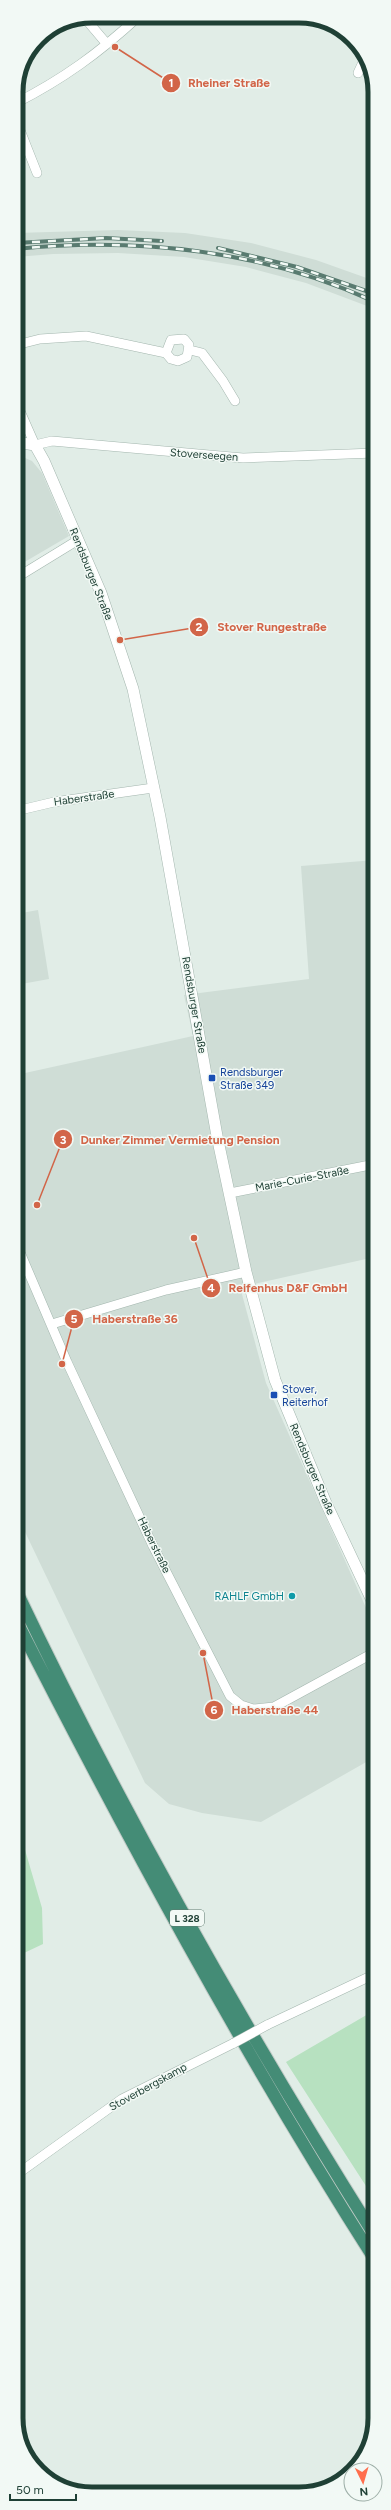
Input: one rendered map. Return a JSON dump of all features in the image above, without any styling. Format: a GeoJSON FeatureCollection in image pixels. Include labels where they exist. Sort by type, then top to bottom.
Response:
{"type":"FeatureCollection","features":[{"type":"Feature","properties":{"kind":"highway","name":"L 328"},"geometry":{"type":"LineString","coordinates":[[23,1604],[96,1750],[190,1924],[292,2101],[368,2225]]}},
{"type":"Feature","properties":{"kind":"highway","name":"L 328"},"geometry":{"type":"LineString","coordinates":[[23,1634],[85,1756],[195,1960],[279,2105],[368,2249]]}},
{"type":"Feature","properties":{"kind":"street"},"geometry":{"type":"LineString","coordinates":[[89,23],[106,43]]}},
{"type":"Feature","properties":{"kind":"street"},"geometry":{"type":"LineString","coordinates":[[23,100],[50,86],[86,62],[130,23]]}},
{"type":"Feature","properties":{"kind":"street"},"geometry":{"type":"LineString","coordinates":[[358,73],[362,64]]}},
{"type":"Feature","properties":{"kind":"street"},"geometry":{"type":"LineString","coordinates":[[23,138],[37,173]]}},
{"type":"Feature","properties":{"kind":"street"},"geometry":{"type":"LineString","coordinates":[[23,344],[40,340],[86,336],[166,353],[171,359],[178,361],[187,357],[190,350]]}},
{"type":"Feature","properties":{"kind":"street"},"geometry":{"type":"LineString","coordinates":[[166,353],[171,340],[177,338],[184,339],[190,350],[202,353],[223,381],[235,401]]}},
{"type":"Feature","properties":{"kind":"street","name":"Rendsburger Straße"},"geometry":{"type":"LineString","coordinates":[[23,418],[44,461],[101,593],[133,689],[246,1272],[275,1380],[326,1504],[368,1592]]}},
{"type":"Feature","properties":{"kind":"street","name":"Stoverseegen"},"geometry":{"type":"LineString","coordinates":[[35,445],[52,441],[243,458],[368,453]]}},
{"type":"Feature","properties":{"kind":"street"},"geometry":{"type":"LineString","coordinates":[[23,443],[35,445]]}},
{"type":"Feature","properties":{"kind":"street"},"geometry":{"type":"LineString","coordinates":[[23,574],[78,540]]}},
{"type":"Feature","properties":{"kind":"street","name":"Haberstraße"},"geometry":{"type":"LineString","coordinates":[[23,809],[54,802],[152,788]]}},
{"type":"Feature","properties":{"kind":"street","name":"Marie-Curie-Straße"},"geometry":{"type":"LineString","coordinates":[[230,1193],[368,1165]]}},
{"type":"Feature","properties":{"kind":"street","name":"Haberstraße"},"geometry":{"type":"LineString","coordinates":[[23,1259],[154,1546],[230,1696],[241,1705],[253,1709],[274,1707],[368,1656]]}},
{"type":"Feature","properties":{"kind":"street"},"geometry":{"type":"LineString","coordinates":[[52,1324],[166,1290],[246,1272]]}},
{"type":"Feature","properties":{"kind":"street","name":"Stoverbergskamp"},"geometry":{"type":"LineString","coordinates":[[23,2170],[122,2099],[267,2025],[368,1977]]}},
{"type":"Feature","properties":{"kind":"shaded area"},"geometry":{"type":"Polygon","coordinates":[[[118,230],[185,233],[251,243],[316,260],[368,279],[368,306],[306,283],[246,267],[184,257],[118,253],[53,254],[23,256],[23,233],[118,230]]]}},
{"type":"Feature","properties":{"kind":"shaded area"},"geometry":{"type":"Polygon","coordinates":[[[23,457],[32,461],[42,473],[69,536],[23,563],[23,457]]]}},
{"type":"Feature","properties":{"kind":"shaded area"},"geometry":{"type":"Polygon","coordinates":[[[368,861],[368,1259],[240,1287],[266,1383],[368,1612],[368,1761],[261,1822],[202,1813],[169,1804],[145,1783],[23,1528],[23,1073],[193,1036],[184,995],[309,979],[301,866],[368,861]]]}},
{"type":"Feature","properties":{"kind":"shaded area"},"geometry":{"type":"Polygon","coordinates":[[[38,910],[49,979],[23,984],[23,913],[38,910]]]}},
{"type":"Feature","properties":{"kind":"green space"},"geometry":{"type":"Polygon","coordinates":[[[23,1843],[42,1908],[43,1944],[24,1953],[23,1843]]]}},
{"type":"Feature","properties":{"kind":"green space"},"geometry":{"type":"Polygon","coordinates":[[[368,2014],[368,2189],[286,2062],[368,2014]]]}},
{"type":"Feature","properties":{"kind":"railway"},"geometry":{"type":"LineString","coordinates":[[23,243],[106,238],[162,241]]}},
{"type":"Feature","properties":{"kind":"railway"},"geometry":{"type":"LineString","coordinates":[[23,249],[108,245],[154,247],[199,252],[244,259],[289,270],[332,284],[368,299]]}},
{"type":"Feature","properties":{"kind":"railway"},"geometry":{"type":"LineString","coordinates":[[218,248],[297,267],[368,292]]}},
{"type":"Feature","properties":{"kind":"place","name":"Rheiner Straße"},"geometry":{"type":"Point","coordinates":[115,47]}},
{"type":"Feature","properties":{"kind":"place","name":"Stover Rungestraße"},"geometry":{"type":"Point","coordinates":[120,640]}},
{"type":"Feature","properties":{"kind":"place","name":"Rendsburger Straße 349"},"geometry":{"type":"Point","coordinates":[212,1078]}},
{"type":"Feature","properties":{"kind":"place","name":"Dunker Zimmer Vermietung Pension"},"geometry":{"type":"Point","coordinates":[37,1205]}},
{"type":"Feature","properties":{"kind":"place","name":"Reifenhus D&F GmbH"},"geometry":{"type":"Point","coordinates":[194,1238]}},
{"type":"Feature","properties":{"kind":"place","name":"Haberstraße 36"},"geometry":{"type":"Point","coordinates":[62,1364]}},
{"type":"Feature","properties":{"kind":"place","name":"Stover, Reiterhof"},"geometry":{"type":"Point","coordinates":[274,1395]}},
{"type":"Feature","properties":{"kind":"place","name":"RAHLF GmbH"},"geometry":{"type":"Point","coordinates":[292,1596]}},
{"type":"Feature","properties":{"kind":"place","name":"Haberstraße 44"},"geometry":{"type":"Point","coordinates":[203,1653]}}]}
